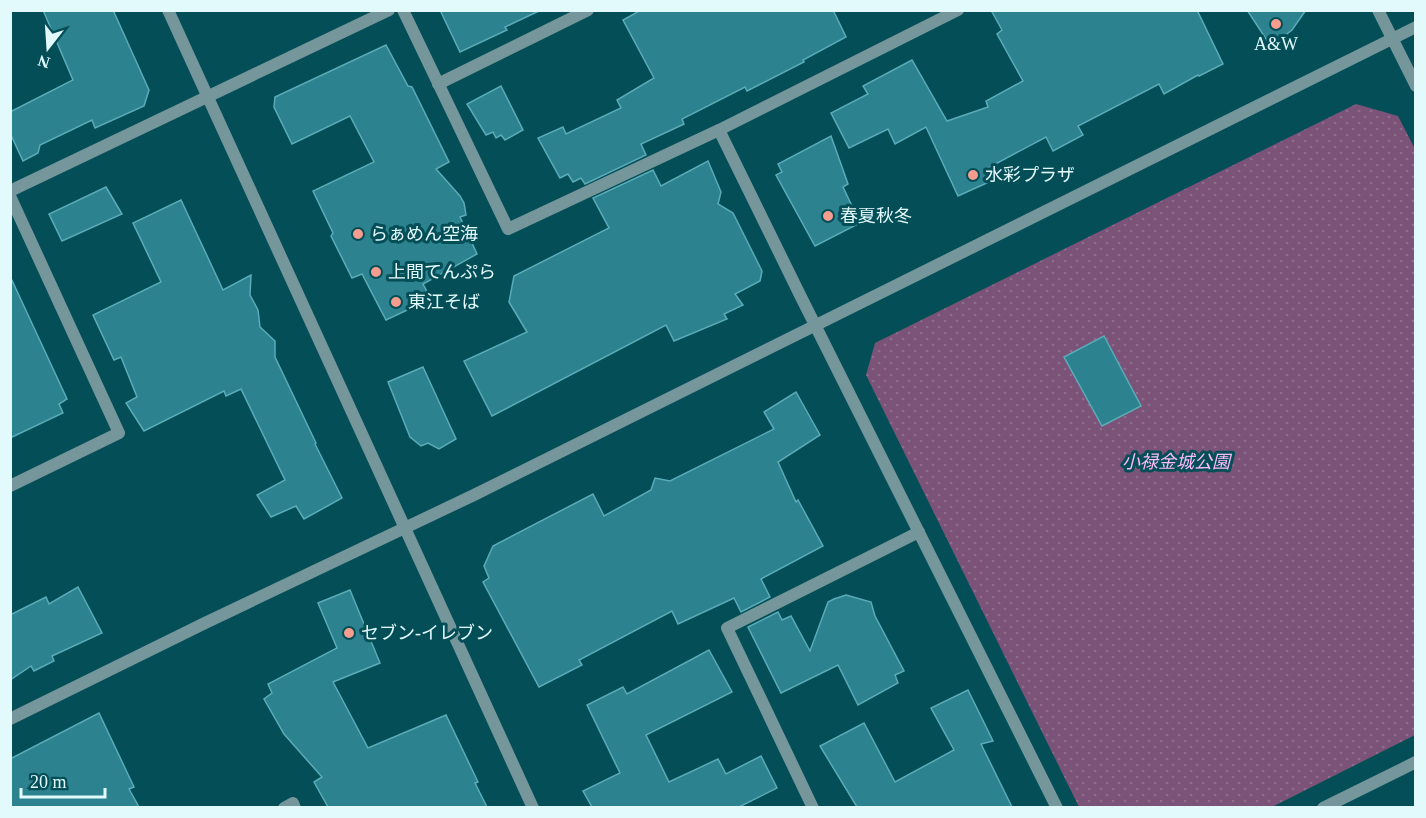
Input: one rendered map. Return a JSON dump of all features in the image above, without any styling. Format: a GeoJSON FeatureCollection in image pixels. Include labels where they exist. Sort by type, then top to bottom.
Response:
{"type":"FeatureCollection","features":[{"type":"Feature","properties":{"kind":"street"},"geometry":{"type":"LineString","coordinates":[[168,10],[533,807]]}},
{"type":"Feature","properties":{"kind":"street"},"geometry":{"type":"LineString","coordinates":[[10,190],[208,98],[389,10]]}},
{"type":"Feature","properties":{"kind":"street"},"geometry":{"type":"LineString","coordinates":[[403,10],[508,229],[719,130],[958,10]]}},
{"type":"Feature","properties":{"kind":"street"},"geometry":{"type":"LineString","coordinates":[[438,84],[588,10]]}},
{"type":"Feature","properties":{"kind":"street"},"geometry":{"type":"LineString","coordinates":[[1378,10],[1416,86]]}},
{"type":"Feature","properties":{"kind":"street"},"geometry":{"type":"LineString","coordinates":[[10,718],[454,505],[1416,27]]}},
{"type":"Feature","properties":{"kind":"street"},"geometry":{"type":"LineString","coordinates":[[719,130],[1057,807]]}},
{"type":"Feature","properties":{"kind":"street"},"geometry":{"type":"LineString","coordinates":[[10,196],[119,433],[10,486]]}},
{"type":"Feature","properties":{"kind":"street"},"geometry":{"type":"LineString","coordinates":[[813,807],[727,628],[919,532]]}},
{"type":"Feature","properties":{"kind":"street"},"geometry":{"type":"LineString","coordinates":[[1323,807],[1416,762]]}},
{"type":"Feature","properties":{"kind":"street"},"geometry":{"type":"LineString","coordinates":[[284,807],[293,803],[295,807]]}},
{"type":"Feature","properties":{"kind":"green space","name":"小禄金城公園"},"geometry":{"type":"Polygon","coordinates":[[[1356,104],[1398,116],[1416,151],[1415,735],[1272,807],[1079,807],[866,375],[875,343],[1356,104]]]}},
{"type":"Feature","properties":{"kind":"building"},"geometry":{"type":"Polygon","coordinates":[[[43,10],[113,10],[149,90],[144,106],[95,128],[92,120],[40,145],[38,153],[23,161],[10,133],[10,112],[73,80],[43,10]]]}},
{"type":"Feature","properties":{"kind":"building"},"geometry":{"type":"Polygon","coordinates":[[[440,10],[541,10],[505,27],[507,30],[460,52],[440,10]]]}},
{"type":"Feature","properties":{"kind":"building"},"geometry":{"type":"Polygon","coordinates":[[[641,10],[833,10],[846,37],[803,60],[804,62],[747,91],[745,87],[682,119],[684,124],[641,144],[646,155],[585,184],[581,178],[573,182],[568,174],[560,178],[538,138],[563,127],[566,134],[621,108],[617,100],[654,78],[623,20],[641,10]]]}},
{"type":"Feature","properties":{"kind":"building"},"geometry":{"type":"Polygon","coordinates":[[[991,10],[1197,10],[1223,64],[1164,94],[1159,84],[1078,126],[1083,135],[1053,151],[1046,137],[986,169],[991,181],[958,196],[926,127],[895,144],[888,129],[849,148],[831,113],[868,94],[863,86],[912,60],[947,121],[988,107],[986,101],[1023,81],[997,34],[1002,30],[991,10]]]}},
{"type":"Feature","properties":{"kind":"building","name":"A&W"},"geometry":{"type":"Polygon","coordinates":[[[1247,10],[1306,10],[1292,30],[1280,39],[1268,42],[1247,10]]]}},
{"type":"Feature","properties":{"kind":"building"},"geometry":{"type":"Polygon","coordinates":[[[386,45],[408,86],[412,87],[449,162],[436,169],[464,203],[466,215],[460,217],[477,254],[423,284],[431,299],[386,320],[362,274],[352,278],[331,236],[333,233],[313,191],[374,162],[350,116],[292,144],[274,107],[275,97],[386,45]]]}},
{"type":"Feature","properties":{"kind":"building"},"geometry":{"type":"Polygon","coordinates":[[[501,86],[523,130],[505,140],[501,135],[496,138],[493,132],[486,135],[467,104],[501,86]]]}},
{"type":"Feature","properties":{"kind":"building"},"geometry":{"type":"Polygon","coordinates":[[[831,136],[848,184],[843,187],[860,223],[815,246],[776,175],[782,172],[778,164],[831,136]]]}},
{"type":"Feature","properties":{"kind":"building"},"geometry":{"type":"Polygon","coordinates":[[[708,161],[721,192],[718,204],[733,213],[762,271],[760,281],[735,294],[743,305],[724,314],[727,319],[674,341],[666,325],[492,416],[464,361],[527,332],[509,302],[514,276],[609,228],[593,198],[653,170],[661,186],[708,161]]]}},
{"type":"Feature","properties":{"kind":"building"},"geometry":{"type":"Polygon","coordinates":[[[106,187],[122,214],[62,241],[49,214],[106,187]]]}},
{"type":"Feature","properties":{"kind":"building"},"geometry":{"type":"Polygon","coordinates":[[[181,200],[223,290],[251,275],[250,295],[258,310],[260,327],[275,341],[275,357],[342,498],[304,519],[296,506],[271,517],[257,495],[285,480],[241,389],[226,396],[224,391],[144,431],[126,403],[137,397],[121,357],[114,360],[93,315],[161,282],[133,223],[181,200]]]}},
{"type":"Feature","properties":{"kind":"building"},"geometry":{"type":"Polygon","coordinates":[[[10,276],[67,399],[59,404],[63,413],[10,438],[10,276]]]}},
{"type":"Feature","properties":{"kind":"building"},"geometry":{"type":"Polygon","coordinates":[[[1104,336],[1141,406],[1102,426],[1064,357],[1104,336]]]}},
{"type":"Feature","properties":{"kind":"building"},"geometry":{"type":"Polygon","coordinates":[[[423,367],[456,439],[439,449],[428,443],[421,446],[410,437],[388,382],[423,367]]]}},
{"type":"Feature","properties":{"kind":"building"},"geometry":{"type":"Polygon","coordinates":[[[796,392],[820,435],[778,462],[796,502],[798,500],[823,546],[761,579],[770,597],[741,612],[734,598],[678,624],[672,611],[579,660],[582,665],[539,687],[483,582],[489,578],[484,566],[493,546],[593,494],[604,516],[651,490],[655,478],[670,481],[774,429],[764,412],[796,392]]]}},
{"type":"Feature","properties":{"kind":"building"},"geometry":{"type":"Polygon","coordinates":[[[78,587],[102,633],[52,656],[54,661],[34,671],[31,666],[10,680],[10,615],[46,597],[49,604],[78,587]]]}},
{"type":"Feature","properties":{"kind":"building"},"geometry":{"type":"Polygon","coordinates":[[[350,590],[380,663],[333,682],[368,748],[446,715],[478,782],[475,783],[487,807],[328,807],[314,782],[322,777],[284,734],[264,699],[272,693],[268,684],[337,648],[318,603],[350,590]]]}},
{"type":"Feature","properties":{"kind":"building"},"geometry":{"type":"Polygon","coordinates":[[[846,595],[871,602],[875,616],[904,671],[895,675],[898,683],[858,705],[838,665],[781,693],[748,627],[778,612],[782,620],[791,616],[810,651],[828,602],[846,595]]]}},
{"type":"Feature","properties":{"kind":"building"},"geometry":{"type":"Polygon","coordinates":[[[709,650],[732,692],[646,735],[669,782],[718,759],[726,774],[761,756],[777,788],[739,807],[592,807],[583,791],[620,773],[587,705],[623,687],[627,694],[709,650]]]}},
{"type":"Feature","properties":{"kind":"building"},"geometry":{"type":"Polygon","coordinates":[[[968,690],[993,741],[981,744],[1012,807],[857,807],[820,746],[864,723],[895,782],[954,750],[931,708],[968,690]]]}},
{"type":"Feature","properties":{"kind":"building"},"geometry":{"type":"Polygon","coordinates":[[[99,713],[134,787],[129,789],[139,807],[10,807],[10,759],[99,713]]]}},
{"type":"Feature","properties":{"kind":"place","name":"A&W"},"geometry":{"type":"Point","coordinates":[1276,24]}},
{"type":"Feature","properties":{"kind":"place","name":"水彩プラザ"},"geometry":{"type":"Point","coordinates":[973,175]}},
{"type":"Feature","properties":{"kind":"place","name":"春夏秋冬"},"geometry":{"type":"Point","coordinates":[828,216]}},
{"type":"Feature","properties":{"kind":"place","name":"らぁめん空海"},"geometry":{"type":"Point","coordinates":[358,234]}},
{"type":"Feature","properties":{"kind":"place","name":"上間てんぷら"},"geometry":{"type":"Point","coordinates":[376,272]}},
{"type":"Feature","properties":{"kind":"place","name":"東江そば"},"geometry":{"type":"Point","coordinates":[396,302]}},
{"type":"Feature","properties":{"kind":"place","name":"セブン-イレブン"},"geometry":{"type":"Point","coordinates":[349,633]}}]}
